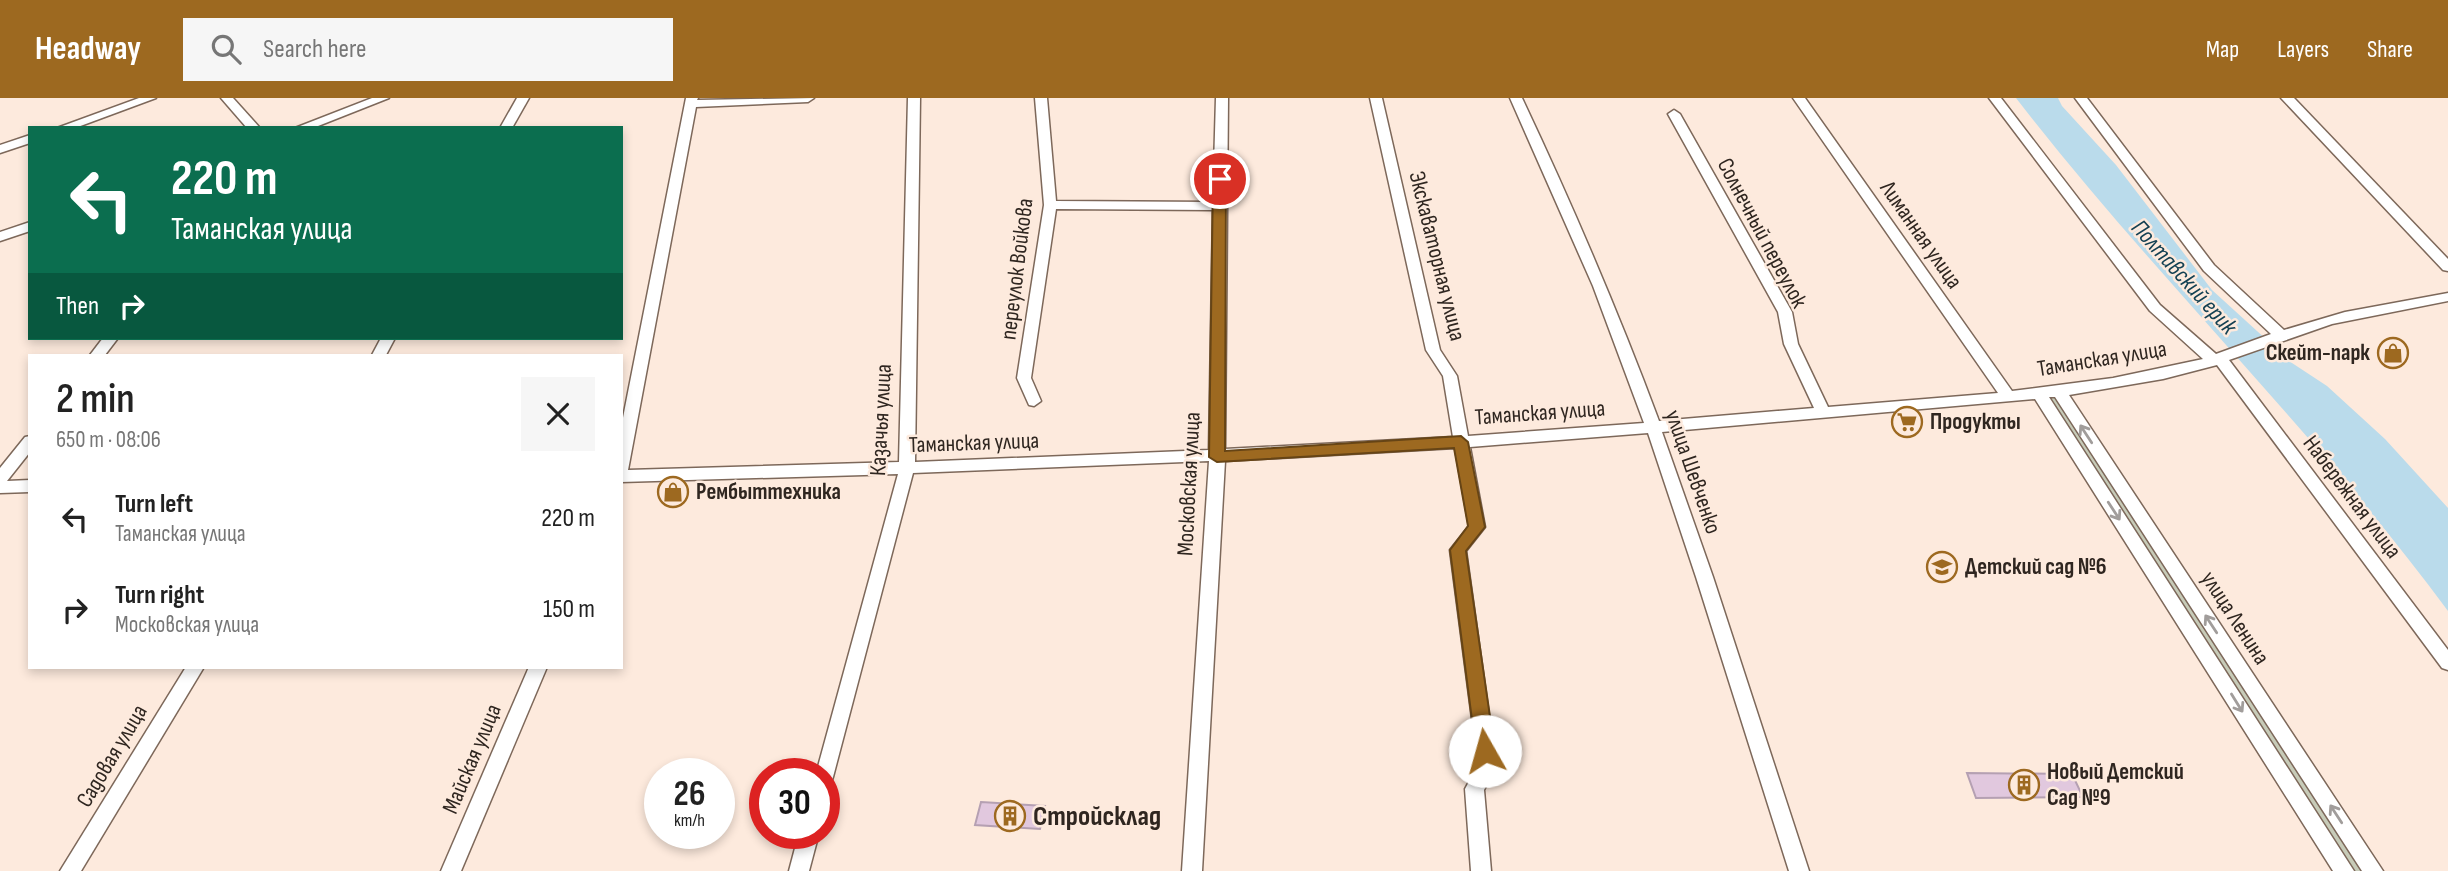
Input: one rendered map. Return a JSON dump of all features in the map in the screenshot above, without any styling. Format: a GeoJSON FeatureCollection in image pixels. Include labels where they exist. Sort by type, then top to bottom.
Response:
{"type":"FeatureCollection","features":[{"type":"Feature","properties":{"kind":"street"},"geometry":{"type":"LineString","coordinates":[[69,126],[150,98]]}},
{"type":"Feature","properties":{"kind":"street"},"geometry":{"type":"LineString","coordinates":[[227,98],[252,126]]}},
{"type":"Feature","properties":{"kind":"street"},"geometry":{"type":"LineString","coordinates":[[306,126],[383,98]]}},
{"type":"Feature","properties":{"kind":"street"},"geometry":{"type":"LineString","coordinates":[[507,126],[523,98]]}},
{"type":"Feature","properties":{"kind":"street"},"geometry":{"type":"LineString","coordinates":[[623,459],[692,101],[808,98]]}},
{"type":"Feature","properties":{"kind":"street","name":"Казачья улица"},"geometry":{"type":"LineString","coordinates":[[829,758],[907,468],[914,98]]}},
{"type":"Feature","properties":{"kind":"street","name":"переулок Войкова"},"geometry":{"type":"LineString","coordinates":[[1034,401],[1024,378],[1050,205],[1041,98]]}},
{"type":"Feature","properties":{"kind":"street","name":"Московская улица"},"geometry":{"type":"LineString","coordinates":[[1192,871],[1217,457],[1222,98]]}},
{"type":"Feature","properties":{"kind":"street","name":"Экскаваторная улица"},"geometry":{"type":"LineString","coordinates":[[1376,98],[1433,350],[1450,376],[1477,527],[1458,550],[1487,766],[1474,789],[1481,871]]}},
{"type":"Feature","properties":{"kind":"street","name":"улица Шевченко"},"geometry":{"type":"LineString","coordinates":[[1516,98],[1558,184],[1656,428],[1799,871]]}},
{"type":"Feature","properties":{"kind":"street","name":"Лиманная улица"},"geometry":{"type":"LineString","coordinates":[[1799,98],[2007,396]]}},
{"type":"Feature","properties":{"kind":"street","name":"Набережная улица"},"geometry":{"type":"LineString","coordinates":[[1995,98],[2155,308],[2217,360],[2448,663]]}},
{"type":"Feature","properties":{"kind":"street"},"geometry":{"type":"LineString","coordinates":[[2081,98],[2209,268],[2281,335]]}},
{"type":"Feature","properties":{"kind":"street"},"geometry":{"type":"LineString","coordinates":[[2287,98],[2448,267]]}},
{"type":"Feature","properties":{"kind":"street","name":"Солнечный переулок"},"geometry":{"type":"LineString","coordinates":[[1674,114],[1785,312],[1791,344],[1824,412]]}},
{"type":"Feature","properties":{"kind":"street"},"geometry":{"type":"LineString","coordinates":[[0,149],[28,140]]}},
{"type":"Feature","properties":{"kind":"street"},"geometry":{"type":"LineString","coordinates":[[1050,205],[1219,206]]}},
{"type":"Feature","properties":{"kind":"street"},"geometry":{"type":"LineString","coordinates":[[0,237],[28,227]]}},
{"type":"Feature","properties":{"kind":"street","name":"Таманская улица"},"geometry":{"type":"LineString","coordinates":[[623,476],[1217,457],[1656,428],[2007,396],[2162,374],[2217,360],[2281,335],[2331,320],[2448,297]]}},
{"type":"Feature","properties":{"kind":"street"},"geometry":{"type":"LineString","coordinates":[[98,354],[109,340]]}},
{"type":"Feature","properties":{"kind":"street","name":"улица Ленина"},"geometry":{"type":"LineString","coordinates":[[2058,390],[2373,871]]}},
{"type":"Feature","properties":{"kind":"street","name":"улица Ленина"},"geometry":{"type":"LineString","coordinates":[[2038,392],[2344,871]]}},
{"type":"Feature","properties":{"kind":"street"},"geometry":{"type":"LineString","coordinates":[[0,479],[28,444]]}},
{"type":"Feature","properties":{"kind":"street"},"geometry":{"type":"LineString","coordinates":[[0,487],[28,486]]}},
{"type":"Feature","properties":{"kind":"street","name":"Садовая улица"},"geometry":{"type":"LineString","coordinates":[[70,871],[194,669]]}},
{"type":"Feature","properties":{"kind":"street","name":"Майская улица"},"geometry":{"type":"LineString","coordinates":[[451,871],[537,669]]}},
{"type":"Feature","properties":{"kind":"street"},"geometry":{"type":"LineString","coordinates":[[799,871],[805,849]]}},
{"type":"Feature","properties":{"kind":"green space"},"geometry":{"type":"Polygon","coordinates":[[[2057,392],[2372,871],[2340,871],[2042,394],[2057,392]]]}},
{"type":"Feature","properties":{"kind":"water","name":"Полтавский ерик"},"geometry":{"type":"Polygon","coordinates":[[[2016,98],[2058,98],[2062,106],[2116,165],[2212,290],[2292,363],[2327,386],[2385,439],[2448,508],[2448,611],[2344,480],[2123,228],[2016,98]]]}},
{"type":"Feature","properties":{"kind":"building","name":"Новый Детский Сад №9"},"geometry":{"type":"Polygon","coordinates":[[[1967,773],[2072,774],[2083,797],[1976,798],[1967,773]]]}},
{"type":"Feature","properties":{"kind":"building","name":"Стройсклад"},"geometry":{"type":"Polygon","coordinates":[[[981,802],[1045,806],[1040,829],[975,825],[981,802]]]}},
{"type":"Feature","properties":{"kind":"place","name":"Скейт-парк"},"geometry":{"type":"Point","coordinates":[2393,353]}},
{"type":"Feature","properties":{"kind":"place","name":"Продукты"},"geometry":{"type":"Point","coordinates":[1907,422]}},
{"type":"Feature","properties":{"kind":"place","name":"Рембыттехника"},"geometry":{"type":"Point","coordinates":[673,492]}},
{"type":"Feature","properties":{"kind":"place","name":"Детский сад №6"},"geometry":{"type":"Point","coordinates":[1942,567]}},
{"type":"Feature","properties":{"kind":"place","name":"Новый Детский Сад №9"},"geometry":{"type":"Point","coordinates":[2024,785]}},
{"type":"Feature","properties":{"kind":"place","name":"Стройсклад"},"geometry":{"type":"Point","coordinates":[1010,816]}},
{"type":"Feature","properties":{"kind":"route"},"geometry":{"type":"LineString","coordinates":[[1220,179],[1217,457],[1461,442],[1477,527],[1458,550],[1485,751]]}}]}
